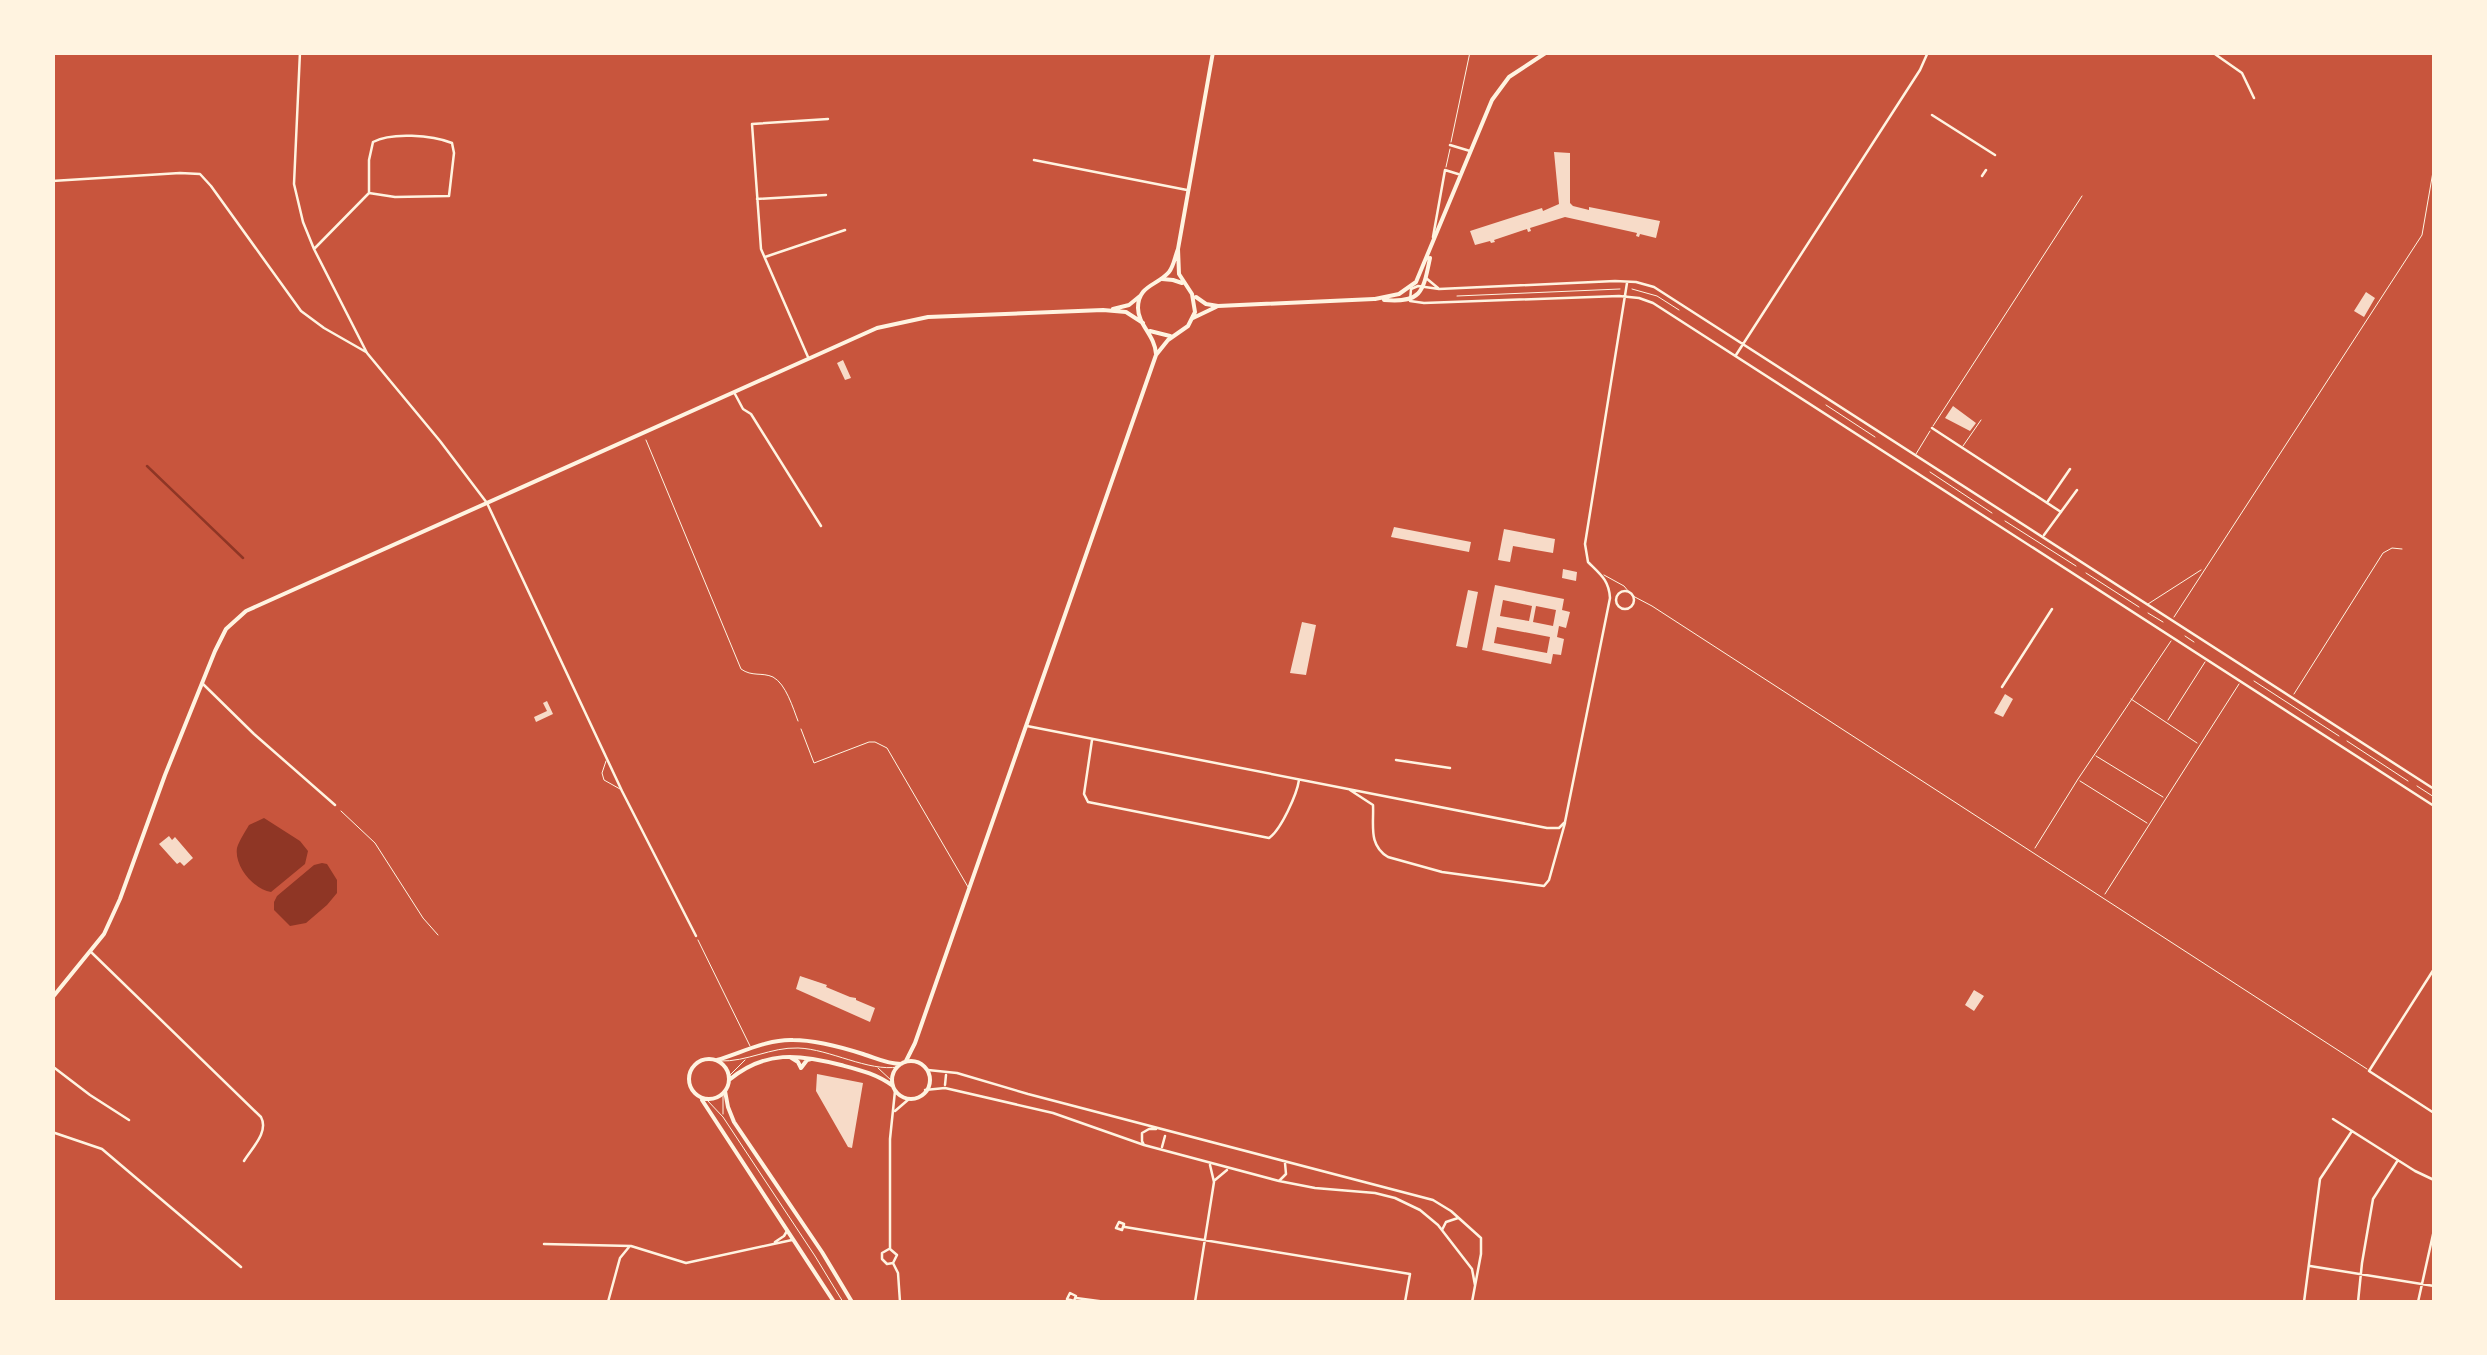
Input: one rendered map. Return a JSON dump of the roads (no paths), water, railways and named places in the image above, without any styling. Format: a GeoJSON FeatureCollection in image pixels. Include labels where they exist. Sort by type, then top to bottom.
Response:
{"type":"FeatureCollection","features":[{"type":"Feature","properties":{"kind":"street"},"geometry":{"type":"LineString","coordinates":[[300,52],[294,184],[314,249],[367,353],[486,503],[622,791],[696,936]]}},
{"type":"Feature","properties":{"kind":"street"},"geometry":{"type":"LineString","coordinates":[[1103,310],[1126,306],[1172,268],[1212,52]]}},
{"type":"Feature","properties":{"kind":"street"},"geometry":{"type":"LineString","coordinates":[[1409,300],[1490,105],[1518,70],[1547,52]]}},
{"type":"Feature","properties":{"kind":"street"},"geometry":{"type":"LineString","coordinates":[[1736,356],[1928,52]]}},
{"type":"Feature","properties":{"kind":"street"},"geometry":{"type":"LineString","coordinates":[[2212,52],[2242,74],[2254,98]]}},
{"type":"Feature","properties":{"kind":"street"},"geometry":{"type":"LineString","coordinates":[[1932,114],[1995,154]]}},
{"type":"Feature","properties":{"kind":"street"},"geometry":{"type":"LineString","coordinates":[[808,358],[764,258],[752,124],[828,120]]}},
{"type":"Feature","properties":{"kind":"street"},"geometry":{"type":"LineString","coordinates":[[314,249],[368,193],[371,145],[376,140],[388,136],[437,137],[452,142],[449,196],[368,193]]}},
{"type":"Feature","properties":{"kind":"street"},"geometry":{"type":"LineString","coordinates":[[1450,144],[1471,151]]}},
{"type":"Feature","properties":{"kind":"street"},"geometry":{"type":"LineString","coordinates":[[1034,160],[1189,190]]}},
{"type":"Feature","properties":{"kind":"street"},"geometry":{"type":"LineString","coordinates":[[1409,300],[1417,296],[1426,278],[1445,170],[1462,176]]}},
{"type":"Feature","properties":{"kind":"street"},"geometry":{"type":"LineString","coordinates":[[1982,176],[1986,170]]}},
{"type":"Feature","properties":{"kind":"street"},"geometry":{"type":"LineString","coordinates":[[52,181],[200,174],[301,311],[367,353]]}},
{"type":"Feature","properties":{"kind":"street"},"geometry":{"type":"LineString","coordinates":[[756,200],[826,195]]}},
{"type":"Feature","properties":{"kind":"street"},"geometry":{"type":"LineString","coordinates":[[764,258],[846,230]]}},
{"type":"Feature","properties":{"kind":"street"},"geometry":{"type":"LineString","coordinates":[[1178,249],[1178,269],[1185,286],[1206,304],[1218,306],[1626,297],[1656,304],[2434,806]]}},
{"type":"Feature","properties":{"kind":"street"},"geometry":{"type":"LineString","coordinates":[[1426,278],[1439,289],[1436,304]]}},
{"type":"Feature","properties":{"kind":"street"},"geometry":{"type":"LineString","coordinates":[[1158,280],[1173,280],[1185,286]]}},
{"type":"Feature","properties":{"kind":"street"},"geometry":{"type":"LineString","coordinates":[[1349,789],[1373,805],[1373,836],[1388,857],[1442,872],[1546,884],[1565,822],[1610,598],[1604,576],[1588,562],[1585,544],[1627,282]]}},
{"type":"Feature","properties":{"kind":"street"},"geometry":{"type":"LineString","coordinates":[[1375,300],[1412,287],[1627,282],[1654,287],[2434,789]]}},
{"type":"Feature","properties":{"kind":"street"},"geometry":{"type":"LineString","coordinates":[[1156,355],[1193,318],[1196,308],[1192,294]]}},
{"type":"Feature","properties":{"kind":"street"},"geometry":{"type":"LineString","coordinates":[[1141,295],[1138,307],[1143,323]]}},
{"type":"Feature","properties":{"kind":"street"},"geometry":{"type":"LineString","coordinates":[[1193,318],[1218,306]]}},
{"type":"Feature","properties":{"kind":"street"},"geometry":{"type":"LineString","coordinates":[[53,997],[104,934],[202,682],[226,628],[246,611],[872,330],[913,319],[1122,311],[1149,330],[1156,355],[915,1043],[893,1086],[890,1248],[897,1254],[893,1263],[900,1302]]}},
{"type":"Feature","properties":{"kind":"street"},"geometry":{"type":"LineString","coordinates":[[1149,330],[1175,335]]}},
{"type":"Feature","properties":{"kind":"street"},"geometry":{"type":"LineString","coordinates":[[1769,378],[1777,365]]}},
{"type":"Feature","properties":{"kind":"street"},"geometry":{"type":"LineString","coordinates":[[734,392],[821,526]]}},
{"type":"Feature","properties":{"kind":"street"},"geometry":{"type":"LineString","coordinates":[[1932,428],[2060,512]]}},
{"type":"Feature","properties":{"kind":"street"},"geometry":{"type":"LineString","coordinates":[[1904,464],[1916,454]]}},
{"type":"Feature","properties":{"kind":"street"},"geometry":{"type":"LineString","coordinates":[[2047,503],[2070,470]]}},
{"type":"Feature","properties":{"kind":"street"},"geometry":{"type":"LineString","coordinates":[[2043,536],[2077,490]]}},
{"type":"Feature","properties":{"kind":"street"},"geometry":{"type":"LineString","coordinates":[[1995,523],[2003,510]]}},
{"type":"Feature","properties":{"kind":"street"},"geometry":{"type":"LineString","coordinates":[[2078,576],[2086,564]]}},
{"type":"Feature","properties":{"kind":"street"},"geometry":{"type":"LineString","coordinates":[[2140,616],[2148,604]]}},
{"type":"Feature","properties":{"kind":"street"},"geometry":{"type":"LineString","coordinates":[[2002,688],[2052,609]]}},
{"type":"Feature","properties":{"kind":"street"},"geometry":{"type":"LineString","coordinates":[[2165,632],[2172,620]]}},
{"type":"Feature","properties":{"kind":"street"},"geometry":{"type":"LineString","coordinates":[[2174,638],[2181,626]]}},
{"type":"Feature","properties":{"kind":"street"},"geometry":{"type":"LineString","coordinates":[[2241,681],[2249,669]]}},
{"type":"Feature","properties":{"kind":"street"},"geometry":{"type":"LineString","coordinates":[[202,682],[336,806]]}},
{"type":"Feature","properties":{"kind":"street"},"geometry":{"type":"LineString","coordinates":[[1027,726],[1547,828],[1559,828],[1565,822]]}},
{"type":"Feature","properties":{"kind":"street"},"geometry":{"type":"LineString","coordinates":[[2340,745],[2347,733]]}},
{"type":"Feature","properties":{"kind":"street"},"geometry":{"type":"LineString","coordinates":[[1092,738],[1084,794],[1088,802],[1152,815],[1269,838],[1278,831],[1300,780]]}},
{"type":"Feature","properties":{"kind":"street"},"geometry":{"type":"LineString","coordinates":[[1396,760],[1450,768]]}},
{"type":"Feature","properties":{"kind":"street"},"geometry":{"type":"LineString","coordinates":[[2410,790],[2417,778]]}},
{"type":"Feature","properties":{"kind":"street"},"geometry":{"type":"LineString","coordinates":[[91,952],[261,1117],[262,1132],[244,1161]]}},
{"type":"Feature","properties":{"kind":"street"},"geometry":{"type":"LineString","coordinates":[[2434,969],[2369,1070],[2434,1113]]}},
{"type":"Feature","properties":{"kind":"street"},"geometry":{"type":"LineString","coordinates":[[834,1302],[705,1100],[690,1088],[690,1072],[701,1060],[718,1061],[773,1042],[793,1040],[887,1063],[920,1062]]}},
{"type":"Feature","properties":{"kind":"street"},"geometry":{"type":"LineString","coordinates":[[915,1043],[920,1062],[928,1070],[930,1080],[925,1090]]}},
{"type":"Feature","properties":{"kind":"street"},"geometry":{"type":"LineString","coordinates":[[783,1056],[792,1058],[801,1068],[807,1060],[816,1059]]}},
{"type":"Feature","properties":{"kind":"street"},"geometry":{"type":"LineString","coordinates":[[852,1302],[734,1122],[724,1093],[729,1078],[783,1056],[834,1063],[843,1072],[854,1068],[872,1074],[893,1086],[900,1096],[909,1098]]}},
{"type":"Feature","properties":{"kind":"street"},"geometry":{"type":"LineString","coordinates":[[718,1061],[729,1078]]}},
{"type":"Feature","properties":{"kind":"street"},"geometry":{"type":"LineString","coordinates":[[52,1066],[129,1120]]}},
{"type":"Feature","properties":{"kind":"street"},"geometry":{"type":"LineString","coordinates":[[928,1070],[971,1077],[1166,1133],[1421,1196],[1443,1205],[1482,1241],[1472,1302]]}},
{"type":"Feature","properties":{"kind":"street"},"geometry":{"type":"LineString","coordinates":[[945,1085],[946,1075]]}},
{"type":"Feature","properties":{"kind":"street"},"geometry":{"type":"LineString","coordinates":[[894,1112],[909,1098],[943,1087],[1078,1120],[1112,1135],[1229,1169],[1309,1187],[1392,1197],[1420,1210],[1442,1230],[1472,1268],[1475,1286]]}},
{"type":"Feature","properties":{"kind":"street"},"geometry":{"type":"LineString","coordinates":[[705,1100],[724,1093]]}},
{"type":"Feature","properties":{"kind":"street"},"geometry":{"type":"LineString","coordinates":[[2333,1119],[2434,1180]]}},
{"type":"Feature","properties":{"kind":"street"},"geometry":{"type":"LineString","coordinates":[[1144,1145],[1144,1131],[1166,1133]]}},
{"type":"Feature","properties":{"kind":"street"},"geometry":{"type":"LineString","coordinates":[[2304,1302],[2320,1178],[2352,1131]]}},
{"type":"Feature","properties":{"kind":"street"},"geometry":{"type":"LineString","coordinates":[[52,1132],[102,1149],[241,1267]]}},
{"type":"Feature","properties":{"kind":"street"},"geometry":{"type":"LineString","coordinates":[[1162,1147],[1166,1133]]}},
{"type":"Feature","properties":{"kind":"street"},"geometry":{"type":"LineString","coordinates":[[2358,1302],[2373,1199],[2398,1160]]}},
{"type":"Feature","properties":{"kind":"street"},"geometry":{"type":"LineString","coordinates":[[1279,1181],[1286,1174],[1284,1161]]}},
{"type":"Feature","properties":{"kind":"street"},"geometry":{"type":"LineString","coordinates":[[1195,1302],[1214,1182],[1210,1164]]}},
{"type":"Feature","properties":{"kind":"street"},"geometry":{"type":"LineString","coordinates":[[1214,1182],[1229,1169]]}},
{"type":"Feature","properties":{"kind":"street"},"geometry":{"type":"LineString","coordinates":[[1442,1230],[1448,1220],[1459,1218]]}},
{"type":"Feature","properties":{"kind":"street"},"geometry":{"type":"LineString","coordinates":[[774,1242],[784,1236],[785,1226]]}},
{"type":"Feature","properties":{"kind":"street"},"geometry":{"type":"LineString","coordinates":[[1125,1227],[1410,1274],[1405,1302]]}},
{"type":"Feature","properties":{"kind":"street"},"geometry":{"type":"LineString","coordinates":[[2418,1302],[2434,1230]]}},
{"type":"Feature","properties":{"kind":"street"},"geometry":{"type":"LineString","coordinates":[[544,1244],[630,1246],[686,1263],[791,1239],[797,1244]]}},
{"type":"Feature","properties":{"kind":"street"},"geometry":{"type":"LineString","coordinates":[[608,1302],[620,1258],[630,1246]]}},
{"type":"Feature","properties":{"kind":"street"},"geometry":{"type":"LineString","coordinates":[[890,1248],[882,1253],[882,1260],[893,1263]]}},
{"type":"Feature","properties":{"kind":"street"},"geometry":{"type":"LineString","coordinates":[[2309,1266],[2434,1286]]}},
{"type":"Feature","properties":{"kind":"street"},"geometry":{"type":"LineString","coordinates":[[1076,1298],[1106,1302]]}},
{"type":"Feature","properties":{"kind":"lane"},"geometry":{"type":"LineString","coordinates":[[1445,170],[1470,52]]}},
{"type":"Feature","properties":{"kind":"lane"},"geometry":{"type":"LineString","coordinates":[[2172,620],[2422,235],[2434,166]]}},
{"type":"Feature","properties":{"kind":"lane"},"geometry":{"type":"LineString","coordinates":[[1916,454],[2082,196]]}},
{"type":"Feature","properties":{"kind":"lane"},"geometry":{"type":"LineString","coordinates":[[1962,448],[1981,420]]}},
{"type":"Feature","properties":{"kind":"lane"},"geometry":{"type":"LineString","coordinates":[[2292,697],[2383,552],[2389,548],[2402,549]]}},
{"type":"Feature","properties":{"kind":"lane"},"geometry":{"type":"LineString","coordinates":[[2148,604],[2204,569]]}},
{"type":"Feature","properties":{"kind":"lane"},"geometry":{"type":"LineString","coordinates":[[1604,576],[2369,1070]]}},
{"type":"Feature","properties":{"kind":"lane"},"geometry":{"type":"LineString","coordinates":[[2182,580],[2189,591]]}},
{"type":"Feature","properties":{"kind":"lane"},"geometry":{"type":"LineString","coordinates":[[2033,851],[2174,638]]}},
{"type":"Feature","properties":{"kind":"lane"},"geometry":{"type":"LineString","coordinates":[[2166,722],[2207,659]]}},
{"type":"Feature","properties":{"kind":"lane"},"geometry":{"type":"LineString","coordinates":[[2103,896],[2241,681]]}},
{"type":"Feature","properties":{"kind":"lane"},"geometry":{"type":"LineString","coordinates":[[2131,699],[2200,744]]}},
{"type":"Feature","properties":{"kind":"lane"},"geometry":{"type":"LineString","coordinates":[[801,729],[814,763],[869,742],[887,748],[969,890]]}},
{"type":"Feature","properties":{"kind":"lane"},"geometry":{"type":"LineString","coordinates":[[2094,754],[2165,799]]}},
{"type":"Feature","properties":{"kind":"lane"},"geometry":{"type":"LineString","coordinates":[[606,757],[604,780],[622,791]]}},
{"type":"Feature","properties":{"kind":"lane"},"geometry":{"type":"LineString","coordinates":[[2078,779],[2150,824]]}},
{"type":"Feature","properties":{"kind":"lane"},"geometry":{"type":"LineString","coordinates":[[696,936],[751,1049]]}},
{"type":"Feature","properties":{"kind":"lane"},"geometry":{"type":"LineString","coordinates":[[718,1061],[800,1048],[875,1066],[901,1064]]}},
{"type":"Feature","properties":{"kind":"lane"},"geometry":{"type":"LineString","coordinates":[[729,1078],[748,1059]]}},
{"type":"Feature","properties":{"kind":"lane"},"geometry":{"type":"LineString","coordinates":[[875,1066],[893,1086]]}},
{"type":"Feature","properties":{"kind":"lane"},"geometry":{"type":"LineString","coordinates":[[723,1118],[724,1093]]}},
{"type":"Feature","properties":{"kind":"lane"},"geometry":{"type":"LineString","coordinates":[[705,1100],[723,1118],[843,1302]]}},
{"type":"Feature","properties":{"kind":"waterway"},"geometry":{"type":"LineString","coordinates":[[147,466],[243,558]]}}]}
